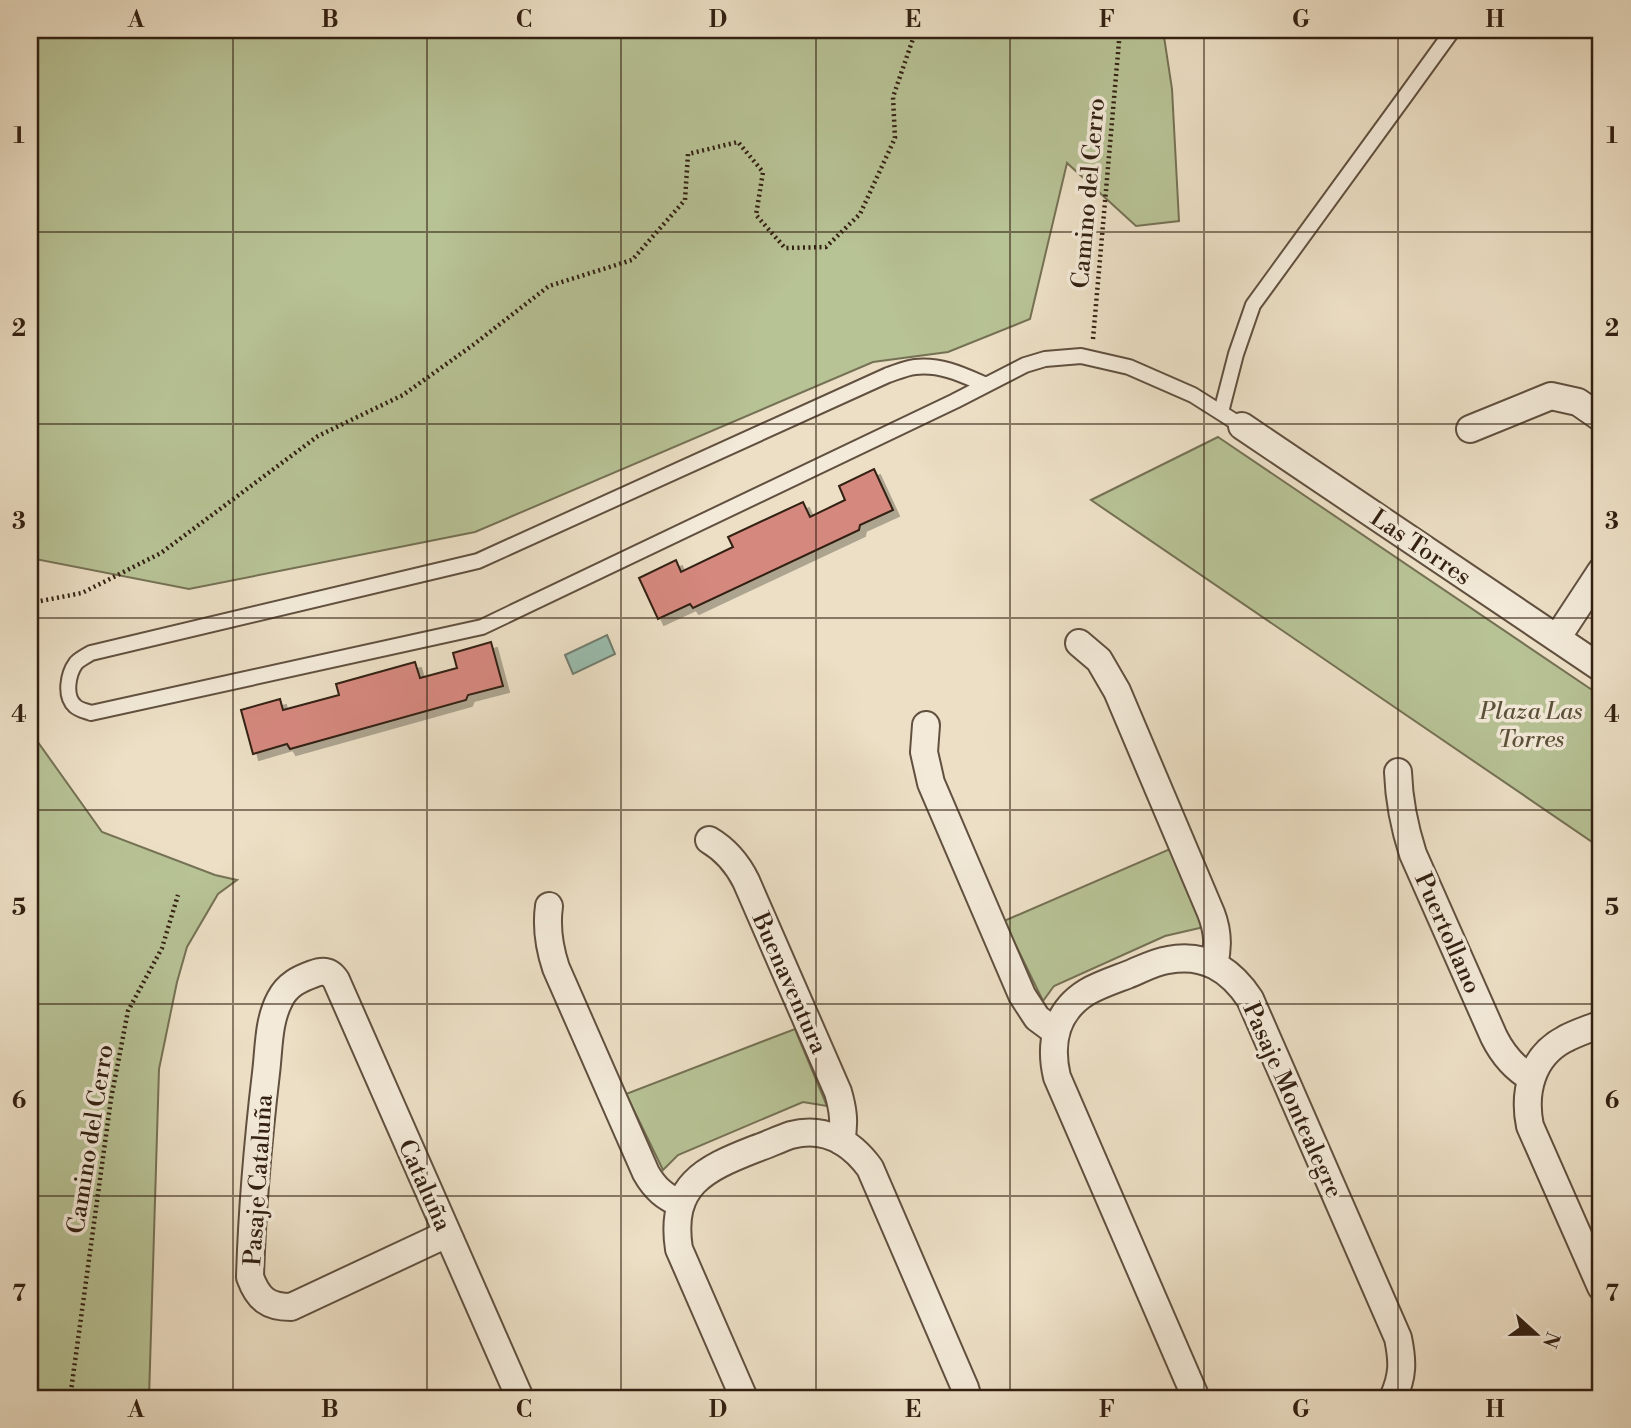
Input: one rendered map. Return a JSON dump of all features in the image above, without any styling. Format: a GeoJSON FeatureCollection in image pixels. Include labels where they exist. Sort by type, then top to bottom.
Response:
{"type":"FeatureCollection","features":[{"type":"Feature","properties":{"kind":"street"},"geometry":{"type":"LineString","coordinates":[[1470,429],[1551,396],[1578,402],[1601,418]]}},
{"type":"Feature","properties":{"kind":"street","name":"Las Torres"},"geometry":{"type":"LineString","coordinates":[[1232,419],[1601,668]]}},
{"type":"Feature","properties":{"kind":"street"},"geometry":{"type":"LineString","coordinates":[[1557,638],[1601,571]]}},
{"type":"Feature","properties":{"kind":"street"},"geometry":{"type":"LineString","coordinates":[[1079,643],[1099,660],[1113,682],[1211,913],[1218,940],[1214,964]]}},
{"type":"Feature","properties":{"kind":"street"},"geometry":{"type":"LineString","coordinates":[[926,725],[924,752],[937,795],[1022,995],[1037,1018],[1056,1032]]}},
{"type":"Feature","properties":{"kind":"street","name":"Puertollano"},"geometry":{"type":"LineString","coordinates":[[1398,772],[1400,808],[1413,854],[1494,1037],[1511,1063],[1531,1078]]}},
{"type":"Feature","properties":{"kind":"street","name":"Buenaventura"},"geometry":{"type":"LineString","coordinates":[[709,840],[728,854],[738,867],[838,1092],[844,1117],[841,1141]]}},
{"type":"Feature","properties":{"kind":"street"},"geometry":{"type":"LineString","coordinates":[[549,906],[547,934],[556,968],[646,1174],[660,1193],[681,1204]]}},
{"type":"Feature","properties":{"kind":"street","name":"Pasaje Montealegre"},"geometry":{"type":"LineString","coordinates":[[1196,1398],[1057,1077],[1053,1062],[1053,1047],[1061,1019],[1079,998],[1090,990],[1165,960],[1182,958],[1214,964],[1234,978],[1250,999],[1398,1338],[1402,1370],[1393,1398]]}},
{"type":"Feature","properties":{"kind":"street","name":"Pasaje Cataluña"},"geometry":{"type":"LineString","coordinates":[[329,973],[317,972],[292,984],[279,999],[272,1027],[255,1178],[250,1277],[254,1289],[270,1304],[291,1307],[447,1234]]}},
{"type":"Feature","properties":{"kind":"street","name":"Cataluña"},"geometry":{"type":"LineString","coordinates":[[329,973],[336,980],[520,1398]]}},
{"type":"Feature","properties":{"kind":"street"},"geometry":{"type":"LineString","coordinates":[[1601,1024],[1563,1039],[1550,1049],[1531,1078],[1527,1094],[1530,1126],[1601,1287]]}},
{"type":"Feature","properties":{"kind":"street"},"geometry":{"type":"LineString","coordinates":[[744,1398],[679,1249],[677,1234],[681,1204],[688,1191],[714,1166],[792,1135],[809,1133],[826,1135],[841,1141],[853,1148],[870,1168],[968,1398]]}},
{"type":"Feature","properties":{"kind":"lane"},"geometry":{"type":"LineString","coordinates":[[986,385],[950,369],[930,366],[913,367],[888,375],[478,561],[91,653],[78,661],[70,674],[70,697],[74,705],[91,713],[482,628],[955,401],[1026,365],[1045,359],[1081,356],[1129,368],[1193,395],[1232,419],[1236,354],[1252,305],[1452,30]]}},
{"type":"Feature","properties":{"kind":"path"},"geometry":{"type":"LineString","coordinates":[[30,603],[82,593],[161,553],[318,436],[403,395],[549,286],[632,260],[685,200],[688,154],[738,142],[763,172],[756,215],[785,248],[826,247],[860,214],[895,138],[893,97],[916,30]]}},
{"type":"Feature","properties":{"kind":"path","name":"Camino del Cerro"},"geometry":{"type":"LineString","coordinates":[[1093,359],[1119,30]]}},
{"type":"Feature","properties":{"kind":"path","name":"Camino del Cerro"},"geometry":{"type":"LineString","coordinates":[[70,1398],[111,1099],[128,1011],[162,948],[178,895]]}},
{"type":"Feature","properties":{"kind":"green space"},"geometry":{"type":"Polygon","coordinates":[[[30,30],[1163,30],[1172,89],[1179,221],[1136,226],[1067,163],[1030,319],[948,352],[873,362],[475,532],[189,589],[30,558],[30,30]]]}},
{"type":"Feature","properties":{"kind":"green space","name":"Plaza Las Torres"},"geometry":{"type":"Polygon","coordinates":[[[1218,437],[1601,696],[1601,848],[1091,500],[1218,437]]]}},
{"type":"Feature","properties":{"kind":"green space"},"geometry":{"type":"Polygon","coordinates":[[[30,731],[102,832],[215,875],[237,880],[218,894],[187,947],[159,1069],[149,1398],[30,1398],[30,731]]]}},
{"type":"Feature","properties":{"kind":"green space"},"geometry":{"type":"Polygon","coordinates":[[[1170,849],[1204,927],[1165,936],[1054,986],[1043,1001],[1004,921],[1170,849]]]}},
{"type":"Feature","properties":{"kind":"green space"},"geometry":{"type":"Polygon","coordinates":[[[795,1029],[827,1106],[803,1102],[678,1155],[663,1170],[626,1094],[795,1029]]]}},
{"type":"Feature","properties":{"kind":"shaded area"},"geometry":{"type":"Polygon","coordinates":[[[607,635],[615,654],[573,674],[565,655],[607,635]]]}},
{"type":"Feature","properties":{"kind":"building"},"geometry":{"type":"Polygon","coordinates":[[[874,469],[893,510],[860,525],[859,530],[693,608],[690,604],[658,619],[639,578],[676,560],[681,572],[733,547],[728,537],[803,502],[810,517],[845,500],[839,486],[874,469]]]}},
{"type":"Feature","properties":{"kind":"building"},"geometry":{"type":"Polygon","coordinates":[[[491,642],[503,686],[468,695],[466,700],[290,749],[287,744],[253,754],[241,710],[280,699],[283,710],[339,695],[336,684],[415,662],[420,678],[457,668],[453,653],[491,642]]]}}]}
